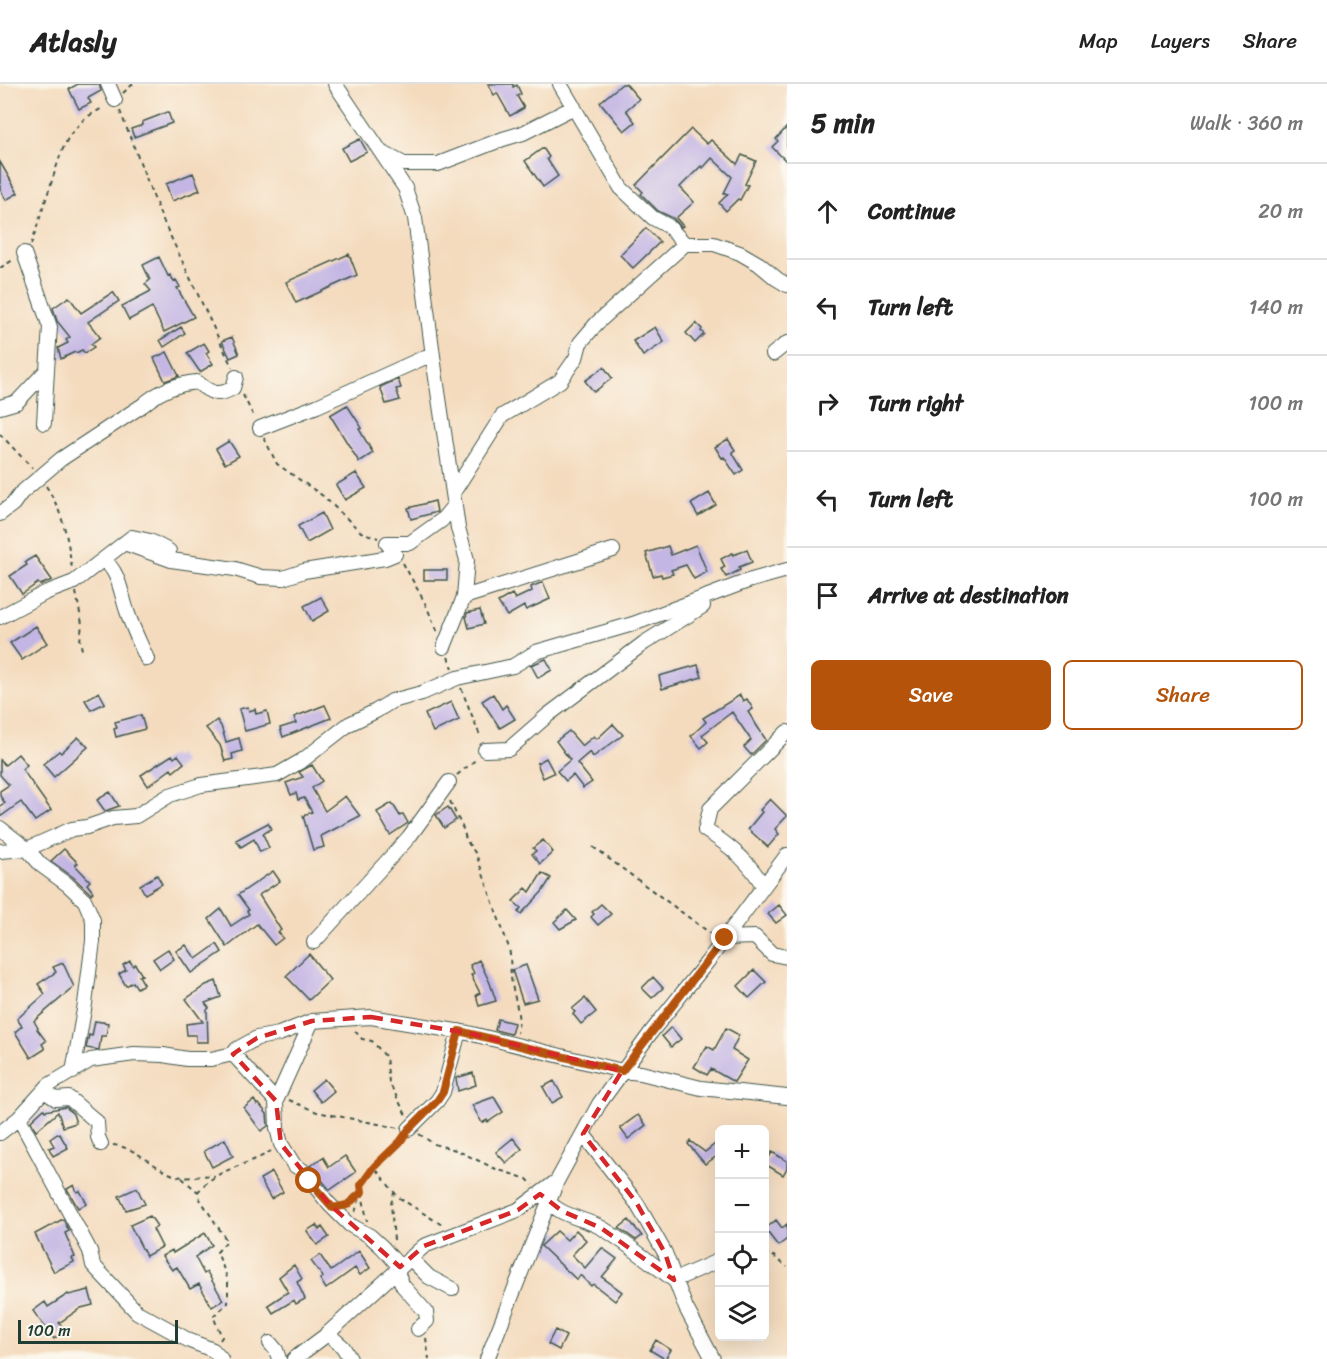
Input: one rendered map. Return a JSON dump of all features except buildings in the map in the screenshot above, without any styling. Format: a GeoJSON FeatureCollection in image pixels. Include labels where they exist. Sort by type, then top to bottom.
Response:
{"type":"FeatureCollection","features":[{"type":"Feature","properties":{"kind":"street"},"geometry":{"type":"LineString","coordinates":[[108,84],[115,100]]}},
{"type":"Feature","properties":{"kind":"street"},"geometry":{"type":"LineString","coordinates":[[335,84],[405,188],[415,218],[432,354],[458,528],[467,560],[464,597],[444,647]]}},
{"type":"Feature","properties":{"kind":"street"},"geometry":{"type":"LineString","coordinates":[[560,84],[621,188],[653,218],[668,226],[685,244]]}},
{"type":"Feature","properties":{"kind":"street"},"geometry":{"type":"LineString","coordinates":[[383,153],[404,164],[438,164],[523,133],[574,107]]}},
{"type":"Feature","properties":{"kind":"street"},"geometry":{"type":"LineString","coordinates":[[0,617],[45,593],[74,582],[132,537],[189,557],[209,558],[234,564],[235,569],[261,577],[283,578],[304,571],[385,558],[395,554],[387,543],[410,543],[442,520],[502,416],[560,381],[576,358],[580,343],[588,333],[685,244],[714,244],[740,253],[787,285]]}},
{"type":"Feature","properties":{"kind":"street"},"geometry":{"type":"LineString","coordinates":[[24,253],[50,327],[44,423]]}},
{"type":"Feature","properties":{"kind":"street"},"geometry":{"type":"LineString","coordinates":[[773,354],[787,343]]}},
{"type":"Feature","properties":{"kind":"street"},"geometry":{"type":"LineString","coordinates":[[260,428],[317,406],[432,354]]}},
{"type":"Feature","properties":{"kind":"street"},"geometry":{"type":"LineString","coordinates":[[0,407],[17,402],[47,370]]}},
{"type":"Feature","properties":{"kind":"street"},"geometry":{"type":"LineString","coordinates":[[0,514],[61,459],[143,405],[155,394],[182,383],[197,382],[210,393],[219,394],[233,388],[236,377]]}},
{"type":"Feature","properties":{"kind":"street"},"geometry":{"type":"LineString","coordinates":[[464,597],[613,550]]}},
{"type":"Feature","properties":{"kind":"street"},"geometry":{"type":"LineString","coordinates":[[103,560],[108,563],[120,586],[126,609],[147,659]]}},
{"type":"Feature","properties":{"kind":"street"},"geometry":{"type":"LineString","coordinates":[[0,851],[27,849],[72,829],[87,827],[113,818],[136,816],[171,795],[201,785],[277,775],[303,760],[349,724],[392,701],[422,693],[457,678],[513,666],[536,652],[633,624],[732,587],[787,570]]}},
{"type":"Feature","properties":{"kind":"street"},"geometry":{"type":"LineString","coordinates":[[485,750],[509,749],[548,715],[644,643],[732,587]]}},
{"type":"Feature","properties":{"kind":"street"},"geometry":{"type":"LineString","coordinates":[[763,886],[755,871],[722,840],[705,830],[710,809],[787,732]]}},
{"type":"Feature","properties":{"kind":"street"},"geometry":{"type":"LineString","coordinates":[[314,942],[409,837],[449,782]]}},
{"type":"Feature","properties":{"kind":"street"},"geometry":{"type":"LineString","coordinates":[[0,828],[85,901],[93,920],[93,941],[85,1004],[73,1072]]}},
{"type":"Feature","properties":{"kind":"street"},"geometry":{"type":"LineString","coordinates":[[487,1359],[545,1198],[584,1134],[599,1104],[785,858]]}},
{"type":"Feature","properties":{"kind":"street"},"geometry":{"type":"LineString","coordinates":[[785,858],[787,875]]}},
{"type":"Feature","properties":{"kind":"street"},"geometry":{"type":"LineString","coordinates":[[725,938],[755,937],[772,954],[787,957]]}},
{"type":"Feature","properties":{"kind":"street"},"geometry":{"type":"LineString","coordinates":[[0,1133],[19,1118],[49,1085],[91,1060],[134,1054],[211,1059],[233,1054],[237,1049],[257,1038],[279,1034],[312,1021],[348,1018],[371,1017],[459,1031],[701,1088],[787,1097]]}},
{"type":"Feature","properties":{"kind":"street"},"geometry":{"type":"LineString","coordinates":[[312,1021],[277,1099],[277,1128],[281,1144],[294,1165],[302,1170],[333,1208],[348,1222],[370,1236],[400,1263],[452,1289]]}},
{"type":"Feature","properties":{"kind":"street"},"geometry":{"type":"LineString","coordinates":[[410,1128],[443,1092],[459,1031]]}},
{"type":"Feature","properties":{"kind":"street"},"geometry":{"type":"LineString","coordinates":[[233,1054],[277,1099]]}},
{"type":"Feature","properties":{"kind":"street"},"geometry":{"type":"LineString","coordinates":[[44,1091],[56,1099],[69,1098],[97,1122],[101,1144]]}},
{"type":"Feature","properties":{"kind":"street"},"geometry":{"type":"LineString","coordinates":[[19,1118],[90,1251],[93,1265],[138,1312],[217,1355]]}},
{"type":"Feature","properties":{"kind":"street"},"geometry":{"type":"LineString","coordinates":[[584,1134],[636,1202],[665,1253],[674,1281],[713,1359]]}},
{"type":"Feature","properties":{"kind":"street"},"geometry":{"type":"LineString","coordinates":[[294,1359],[327,1333],[400,1263],[424,1246],[545,1198]]}},
{"type":"Feature","properties":{"kind":"street"},"geometry":{"type":"LineString","coordinates":[[545,1198],[562,1211],[601,1228],[674,1281]]}},
{"type":"Feature","properties":{"kind":"street"},"geometry":{"type":"LineString","coordinates":[[674,1281],[715,1262]]}},
{"type":"Feature","properties":{"kind":"street"},"geometry":{"type":"LineString","coordinates":[[400,1263],[403,1286],[426,1312],[427,1321],[418,1329]]}},
{"type":"Feature","properties":{"kind":"street"},"geometry":{"type":"LineString","coordinates":[[327,1333],[343,1347],[350,1359]]}},
{"type":"Feature","properties":{"kind":"street"},"geometry":{"type":"LineString","coordinates":[[270,1343],[279,1359]]}},
{"type":"Feature","properties":{"kind":"path"},"geometry":{"type":"LineString","coordinates":[[0,268],[24,253],[33,242],[61,153],[69,136],[85,118],[115,100]]}},
{"type":"Feature","properties":{"kind":"path"},"geometry":{"type":"LineString","coordinates":[[0,434],[40,478],[54,497],[63,519],[81,616],[80,647],[83,654]]}},
{"type":"Feature","properties":{"kind":"path"},"geometry":{"type":"LineString","coordinates":[[592,847],[718,939],[725,938]]}},
{"type":"Feature","properties":{"kind":"path"},"geometry":{"type":"LineString","coordinates":[[348,1018],[349,1025],[362,1039],[372,1041],[386,1057],[389,1082],[400,1106],[411,1122],[410,1128],[400,1142],[374,1167],[361,1185],[370,1236]]}},
{"type":"Feature","properties":{"kind":"path"},"geometry":{"type":"LineString","coordinates":[[277,1099],[328,1115],[388,1127],[410,1128],[434,1144],[456,1150],[496,1169],[527,1179],[545,1198]]}},
{"type":"Feature","properties":{"kind":"path"},"geometry":{"type":"LineString","coordinates":[[101,1144],[124,1146],[147,1162],[189,1179],[207,1175],[216,1176]]}},
{"type":"Feature","properties":{"kind":"path"},"geometry":{"type":"LineString","coordinates":[[198,1192],[203,1185],[216,1176],[235,1166],[268,1154],[281,1144]]}},
{"type":"Feature","properties":{"kind":"path"},"geometry":{"type":"LineString","coordinates":[[374,1167],[394,1193],[454,1234]]}},
{"type":"Feature","properties":{"kind":"path"},"geometry":{"type":"LineString","coordinates":[[182,1177],[198,1192],[200,1199],[227,1241],[217,1252],[228,1280],[228,1303],[213,1317],[222,1337],[217,1355]]}},
{"type":"Feature","properties":{"kind":"path"},"geometry":{"type":"LineString","coordinates":[[333,1208],[347,1205],[362,1192]]}},
{"type":"Feature","properties":{"kind":"path"},"geometry":{"type":"LineString","coordinates":[[348,1222],[355,1212],[362,1192]]}},
{"type":"Feature","properties":{"kind":"path"},"geometry":{"type":"LineString","coordinates":[[394,1193],[391,1204],[394,1249],[400,1263]]}},
{"type":"Feature","properties":{"kind":"path"},"geometry":{"type":"LineString","coordinates":[[769,1254],[787,1267]]}},
{"type":"Feature","properties":{"kind":"path"},"geometry":{"type":"LineString","coordinates":[[418,1329],[426,1338],[429,1359]]}},
{"type":"Feature","properties":{"kind":"highlighted area"},"geometry":{"type":"Polygon","coordinates":[[[371,1017],[468,1033],[622,1071],[583,1134],[636,1202],[665,1253],[674,1280],[601,1228],[562,1211],[540,1194],[518,1210],[424,1246],[400,1267],[329,1204],[281,1144],[276,1101],[233,1054],[257,1038],[312,1021],[371,1017]]]}},
{"type":"Feature","properties":{"kind":"route"},"geometry":{"type":"LineString","coordinates":[[309,1181],[333,1208],[347,1205],[362,1192],[361,1185],[374,1167],[400,1142],[443,1092],[459,1031],[622,1071],[725,938]]}}]}
